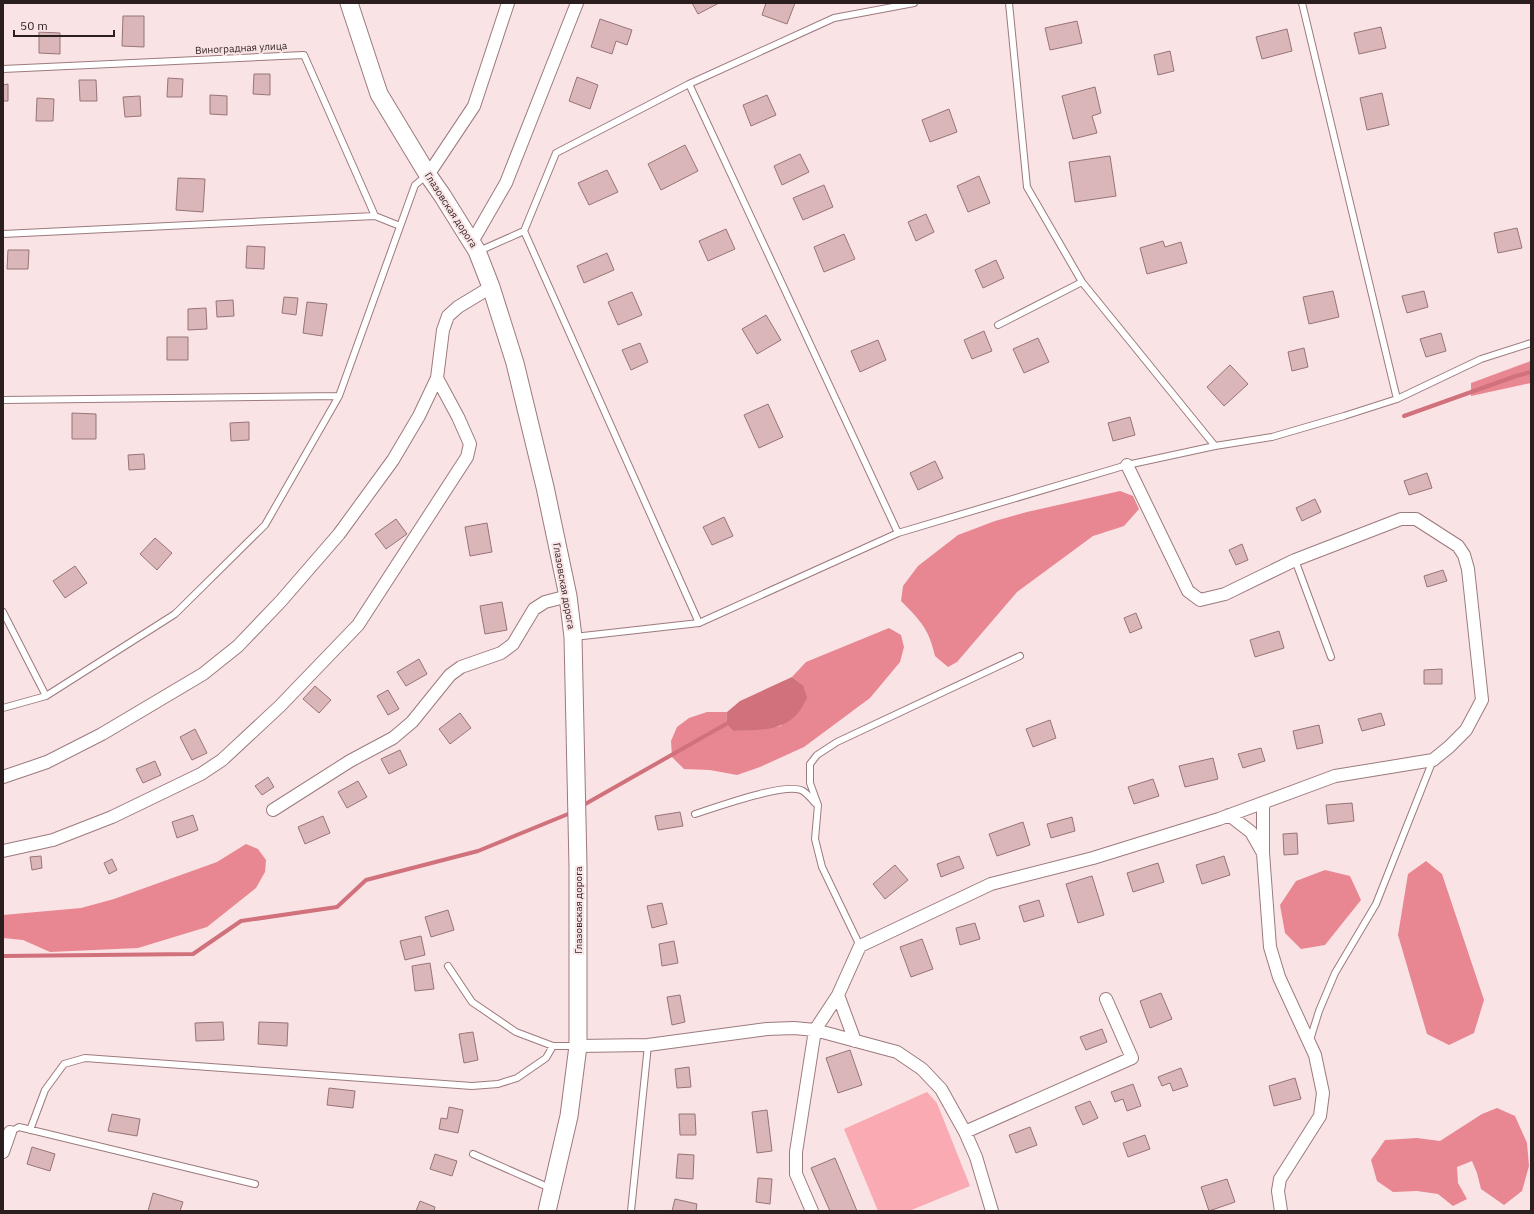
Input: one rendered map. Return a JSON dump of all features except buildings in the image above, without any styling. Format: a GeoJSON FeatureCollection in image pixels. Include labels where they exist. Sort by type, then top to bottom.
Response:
{"type":"FeatureCollection","features":[{"type":"Feature","properties":{"kind":"street","name":"Глазовская дорога"},"geometry":{"type":"LineString","coordinates":[[349,3],[379,94],[428,175],[475,247],[491,287],[515,363],[545,487],[568,596],[573,637],[578,866],[578,1046],[569,1116],[547,1211]]}},
{"type":"Feature","properties":{"kind":"street"},"geometry":{"type":"LineString","coordinates":[[428,175],[474,106],[508,3]]}},
{"type":"Feature","properties":{"kind":"street"},"geometry":{"type":"LineString","coordinates":[[475,247],[506,183],[577,3]]}},
{"type":"Feature","properties":{"kind":"street"},"geometry":{"type":"LineString","coordinates":[[3,777],[47,762],[102,734],[203,674],[238,646],[281,601],[339,534],[393,460],[419,416],[437,378],[443,330],[448,316],[458,307],[491,287]]}},
{"type":"Feature","properties":{"kind":"street"},"geometry":{"type":"LineString","coordinates":[[3,851],[53,840],[112,817],[201,774],[222,760],[280,706],[358,624],[467,457],[470,444],[458,417],[437,378]]}},
{"type":"Feature","properties":{"kind":"street"},"geometry":{"type":"LineString","coordinates":[[812,1211],[796,1174],[796,1152],[814,1030],[838,995],[860,946],[990,884],[1093,858],[1229,815],[1335,776],[1433,760],[1466,730],[1482,700],[1468,569],[1464,555],[1458,546],[1416,519],[1401,519],[1295,560],[1225,594],[1200,600],[1188,591],[1127,465]]}},
{"type":"Feature","properties":{"kind":"street"},"geometry":{"type":"LineString","coordinates":[[273,810],[350,761],[393,738],[412,722],[450,674],[461,667],[501,653],[513,644],[534,609],[545,602],[568,596]]}},
{"type":"Feature","properties":{"kind":"street"},"geometry":{"type":"LineString","coordinates":[[1264,803],[1263,853],[1270,947],[1279,977],[1315,1055],[1322,1093],[1320,1116],[1280,1178],[1278,1191],[1281,1211]]}},
{"type":"Feature","properties":{"kind":"street"},"geometry":{"type":"LineString","coordinates":[[1229,815],[1251,832],[1263,853]]}},
{"type":"Feature","properties":{"kind":"street"},"geometry":{"type":"LineString","coordinates":[[838,995],[855,1041]]}},
{"type":"Feature","properties":{"kind":"street"},"geometry":{"type":"LineString","coordinates":[[965,1132],[1132,1058],[1106,999]]}},
{"type":"Feature","properties":{"kind":"street"},"geometry":{"type":"LineString","coordinates":[[578,1046],[648,1045],[767,1029],[794,1028],[814,1030],[897,1052],[922,1069],[941,1089],[965,1132],[976,1157],[992,1211]]}},
{"type":"Feature","properties":{"kind":"street"},"geometry":{"type":"LineString","coordinates":[[3,1152],[10,1132]]}},
{"type":"Feature","properties":{"kind":"lane"},"geometry":{"type":"LineString","coordinates":[[699,623],[524,231],[556,153],[690,84],[834,18],[914,3]]}},
{"type":"Feature","properties":{"kind":"lane"},"geometry":{"type":"LineString","coordinates":[[1009,3],[1027,187],[1082,282],[1215,446]]}},
{"type":"Feature","properties":{"kind":"lane"},"geometry":{"type":"LineString","coordinates":[[1302,3],[1397,399]]}},
{"type":"Feature","properties":{"kind":"lane","name":"Виноградная улица"},"geometry":{"type":"LineString","coordinates":[[3,69],[304,55],[375,216]]}},
{"type":"Feature","properties":{"kind":"lane"},"geometry":{"type":"LineString","coordinates":[[690,84],[898,533]]}},
{"type":"Feature","properties":{"kind":"lane"},"geometry":{"type":"LineString","coordinates":[[3,708],[46,696],[175,614],[266,524],[339,396],[415,185],[428,175]]}},
{"type":"Feature","properties":{"kind":"lane"},"geometry":{"type":"LineString","coordinates":[[3,234],[375,216],[400,226]]}},
{"type":"Feature","properties":{"kind":"lane"},"geometry":{"type":"LineString","coordinates":[[475,247],[524,231]]}},
{"type":"Feature","properties":{"kind":"lane"},"geometry":{"type":"LineString","coordinates":[[998,325],[1082,282]]}},
{"type":"Feature","properties":{"kind":"lane"},"geometry":{"type":"LineString","coordinates":[[573,637],[699,623],[898,533],[1127,465],[1215,446],[1272,437],[1344,416],[1397,399],[1481,359],[1531,343]]}},
{"type":"Feature","properties":{"kind":"lane"},"geometry":{"type":"LineString","coordinates":[[3,400],[339,396]]}},
{"type":"Feature","properties":{"kind":"lane"},"geometry":{"type":"LineString","coordinates":[[1295,560],[1331,657]]}},
{"type":"Feature","properties":{"kind":"lane"},"geometry":{"type":"LineString","coordinates":[[3,612],[46,696]]}},
{"type":"Feature","properties":{"kind":"lane"},"geometry":{"type":"LineString","coordinates":[[860,946],[822,867],[815,839],[818,805],[810,783],[810,764],[817,755],[837,742],[1020,656]]}},
{"type":"Feature","properties":{"kind":"lane"},"geometry":{"type":"LineString","coordinates":[[1309,1042],[1319,1011],[1335,974],[1376,904],[1433,760]]}},
{"type":"Feature","properties":{"kind":"lane"},"geometry":{"type":"LineString","coordinates":[[695,814],[772,790],[802,790],[818,805]]}},
{"type":"Feature","properties":{"kind":"lane"},"geometry":{"type":"LineString","coordinates":[[448,966],[472,1002],[516,1032],[553,1046],[578,1046]]}},
{"type":"Feature","properties":{"kind":"lane"},"geometry":{"type":"LineString","coordinates":[[631,1211],[648,1045]]}},
{"type":"Feature","properties":{"kind":"lane"},"geometry":{"type":"LineString","coordinates":[[30,1130],[45,1090],[64,1064],[85,1058],[472,1086],[498,1084],[517,1078],[546,1058],[553,1046]]}},
{"type":"Feature","properties":{"kind":"lane"},"geometry":{"type":"LineString","coordinates":[[10,1132],[19,1127],[255,1184]]}},
{"type":"Feature","properties":{"kind":"lane"},"geometry":{"type":"LineString","coordinates":[[473,1154],[553,1189]]}},
{"type":"Feature","properties":{"kind":"shaded area"},"geometry":{"type":"Polygon","coordinates":[[[1531,361],[1531,383],[1471,396],[1471,383],[1531,361]]]}},
{"type":"Feature","properties":{"kind":"shaded area"},"geometry":{"type":"Polygon","coordinates":[[[1120,491],[1133,496],[1139,509],[1124,526],[1093,536],[1017,592],[957,662],[948,667],[935,656],[927,632],[901,601],[903,586],[918,566],[958,535],[995,521],[1027,512],[1120,491]]]}},
{"type":"Feature","properties":{"kind":"shaded area"},"geometry":{"type":"Polygon","coordinates":[[[889,628],[901,635],[904,647],[900,662],[870,698],[804,747],[760,767],[737,775],[710,770],[684,769],[672,757],[671,741],[677,727],[689,718],[707,712],[727,712],[726,724],[733,731],[781,726],[803,685],[792,677],[806,662],[889,628]]]}},
{"type":"Feature","properties":{"kind":"shaded area"},"geometry":{"type":"Polygon","coordinates":[[[792,677],[803,685],[807,698],[791,720],[776,727],[759,730],[733,731],[726,724],[727,712],[740,701],[792,677]]]}},
{"type":"Feature","properties":{"kind":"shaded area"},"geometry":{"type":"Polygon","coordinates":[[[246,844],[258,849],[266,860],[265,872],[256,888],[207,927],[138,948],[50,952],[23,940],[3,938],[3,915],[81,908],[114,899],[217,862],[246,844]]]}},
{"type":"Feature","properties":{"kind":"shaded area"},"geometry":{"type":"Polygon","coordinates":[[[1426,861],[1442,874],[1484,1000],[1474,1033],[1449,1045],[1427,1034],[1398,935],[1408,874],[1426,861]]]}},
{"type":"Feature","properties":{"kind":"shaded area"},"geometry":{"type":"Polygon","coordinates":[[[1325,870],[1350,876],[1361,900],[1325,945],[1301,949],[1285,933],[1280,905],[1296,881],[1325,870]]]}},
{"type":"Feature","properties":{"kind":"shaded area"},"geometry":{"type":"Polygon","coordinates":[[[927,1092],[937,1103],[970,1186],[909,1211],[878,1211],[844,1129],[927,1092]]]}},
{"type":"Feature","properties":{"kind":"shaded area"},"geometry":{"type":"Polygon","coordinates":[[[1497,1108],[1515,1116],[1527,1143],[1529,1166],[1522,1191],[1504,1205],[1481,1189],[1472,1161],[1457,1167],[1458,1183],[1467,1199],[1453,1206],[1438,1194],[1417,1191],[1393,1192],[1377,1181],[1371,1160],[1385,1140],[1417,1138],[1440,1141],[1482,1114],[1497,1108]]]}},
{"type":"Feature","properties":{"kind":"waterway"},"geometry":{"type":"LineString","coordinates":[[1404,416],[1531,372]]}},
{"type":"Feature","properties":{"kind":"waterway"},"geometry":{"type":"LineString","coordinates":[[580,807],[726,724]]}},
{"type":"Feature","properties":{"kind":"waterway"},"geometry":{"type":"LineString","coordinates":[[3,956],[193,954],[241,921],[337,907],[366,880],[478,851],[573,812]]}}]}
